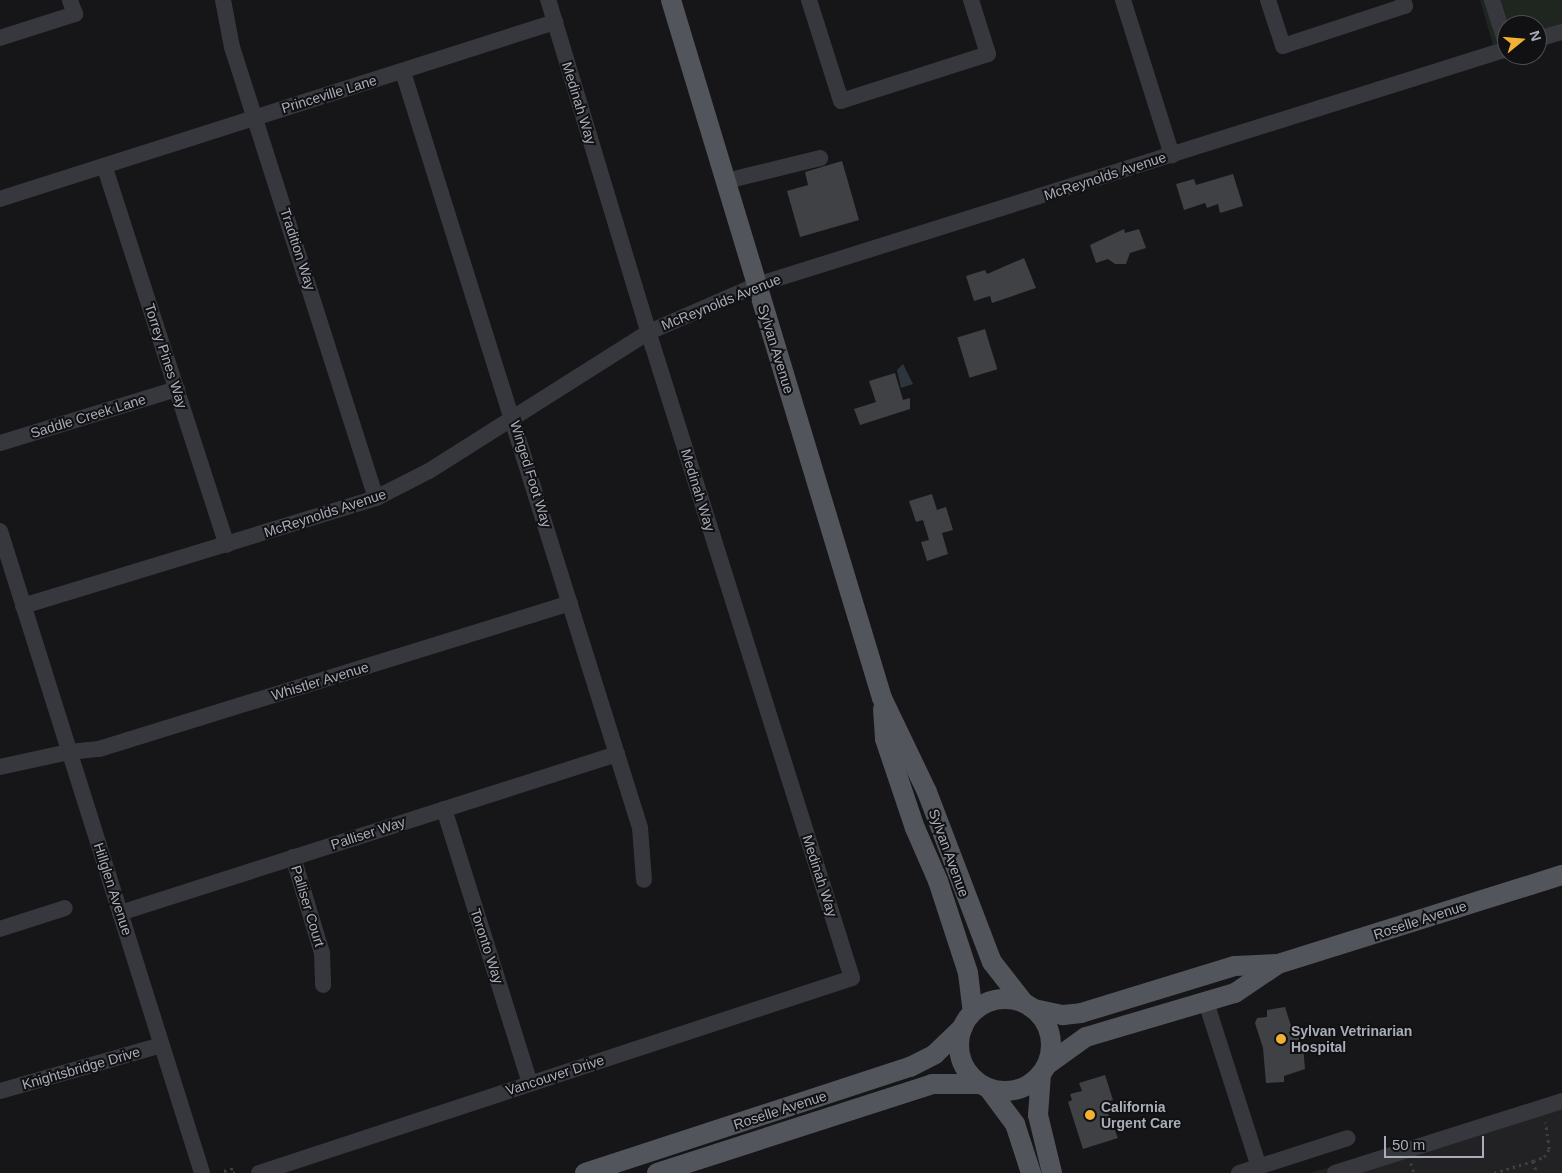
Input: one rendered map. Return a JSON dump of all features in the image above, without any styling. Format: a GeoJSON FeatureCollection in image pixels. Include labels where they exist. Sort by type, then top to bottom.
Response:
{"type":"FeatureCollection","features":[{"type":"Feature","properties":{"kind":"main road","name":"Sylvan Avenue"},"geometry":{"type":"LineString","coordinates":[[671,0],[882,698],[927,792],[992,962],[1029,1006]]}},
{"type":"Feature","properties":{"kind":"main road","name":"Sylvan Avenue"},"geometry":{"type":"LineString","coordinates":[[882,698],[885,739],[964,959],[968,1020]]}},
{"type":"Feature","properties":{"kind":"main road","name":"Roselle Avenue"},"geometry":{"type":"LineString","coordinates":[[1029,1006],[1063,1014],[1081,1013],[1235,966],[1278,964],[1562,875]]}},
{"type":"Feature","properties":{"kind":"main road","name":"Roselle Avenue"},"geometry":{"type":"LineString","coordinates":[[1044,1070],[1086,1037],[1235,993],[1278,964]]}},
{"type":"Feature","properties":{"kind":"main road"},"geometry":{"type":"LineString","coordinates":[[1032,1173],[1015,1124],[984,1087],[966,1070],[961,1057],[959,1042],[968,1020],[983,1005],[1000,999],[1029,1006],[1045,1022],[1050,1036],[1038,1115],[1052,1173]]}},
{"type":"Feature","properties":{"kind":"main road","name":"Roselle Avenue"},"geometry":{"type":"LineString","coordinates":[[585,1173],[910,1067],[935,1054],[968,1020]]}},
{"type":"Feature","properties":{"kind":"main road"},"geometry":{"type":"LineString","coordinates":[[984,1087],[1019,1090],[1044,1070]]}},
{"type":"Feature","properties":{"kind":"main road","name":"Roselle Avenue"},"geometry":{"type":"LineString","coordinates":[[657,1173],[919,1088],[949,1082],[984,1087]]}},
{"type":"Feature","properties":{"kind":"street","name":"Tradition Way"},"geometry":{"type":"LineString","coordinates":[[223,0],[232,46],[376,498]]}},
{"type":"Feature","properties":{"kind":"street","name":"Medinah Way"},"geometry":{"type":"LineString","coordinates":[[548,0],[649,332],[852,978]]}},
{"type":"Feature","properties":{"kind":"street"},"geometry":{"type":"LineString","coordinates":[[809,0],[841,101],[988,54],[971,0]]}},
{"type":"Feature","properties":{"kind":"street"},"geometry":{"type":"LineString","coordinates":[[1123,0],[1172,155]]}},
{"type":"Feature","properties":{"kind":"street"},"geometry":{"type":"LineString","coordinates":[[1268,0],[1283,46],[1405,6],[1403,0]]}},
{"type":"Feature","properties":{"kind":"street"},"geometry":{"type":"LineString","coordinates":[[1492,0],[1497,16]]}},
{"type":"Feature","properties":{"kind":"street"},"geometry":{"type":"LineString","coordinates":[[0,38],[72,7]]}},
{"type":"Feature","properties":{"kind":"street","name":"Princeville Lane"},"geometry":{"type":"LineString","coordinates":[[0,199],[105,168],[255,116],[403,72],[554,22]]}},
{"type":"Feature","properties":{"kind":"street"},"geometry":{"type":"LineString","coordinates":[[1547,36],[1562,32]]}},
{"type":"Feature","properties":{"kind":"street","name":"McReynolds Avenue"},"geometry":{"type":"LineString","coordinates":[[23,606],[376,498],[429,471],[513,416],[649,332],[757,285],[1497,51]]}},
{"type":"Feature","properties":{"kind":"street","name":"Winged Foot Way"},"geometry":{"type":"LineString","coordinates":[[403,72],[513,416],[640,828],[644,880]]}},
{"type":"Feature","properties":{"kind":"street"},"geometry":{"type":"LineString","coordinates":[[726,182],[820,158]]}},
{"type":"Feature","properties":{"kind":"street","name":"Torrey Pines Way"},"geometry":{"type":"LineString","coordinates":[[105,168],[227,545]]}},
{"type":"Feature","properties":{"kind":"street","name":"Saddle Creek Lane"},"geometry":{"type":"LineString","coordinates":[[0,443],[177,389]]}},
{"type":"Feature","properties":{"kind":"street","name":"Hillglen Avenue"},"geometry":{"type":"LineString","coordinates":[[0,531],[202,1173]]}},
{"type":"Feature","properties":{"kind":"street","name":"Whistler Avenue"},"geometry":{"type":"LineString","coordinates":[[0,767],[69,752],[98,750],[570,603]]}},
{"type":"Feature","properties":{"kind":"street","name":"Palliser Way"},"geometry":{"type":"LineString","coordinates":[[120,912],[616,754]]}},
{"type":"Feature","properties":{"kind":"street","name":"Toronto Way"},"geometry":{"type":"LineString","coordinates":[[444,809],[530,1083]]}},
{"type":"Feature","properties":{"kind":"street","name":"Palliser Court"},"geometry":{"type":"LineString","coordinates":[[293,857],[322,953],[323,985]]}},
{"type":"Feature","properties":{"kind":"street"},"geometry":{"type":"LineString","coordinates":[[0,929],[65,908]]}},
{"type":"Feature","properties":{"kind":"street","name":"Vancouver Drive"},"geometry":{"type":"LineString","coordinates":[[258,1173],[852,978]]}},
{"type":"Feature","properties":{"kind":"street"},"geometry":{"type":"LineString","coordinates":[[1206,1002],[1259,1167]]}},
{"type":"Feature","properties":{"kind":"street","name":"Knightsbridge Drive"},"geometry":{"type":"LineString","coordinates":[[0,1091],[162,1045]]}},
{"type":"Feature","properties":{"kind":"street"},"geometry":{"type":"LineString","coordinates":[[1335,1173],[1562,1101]]}},
{"type":"Feature","properties":{"kind":"street"},"geometry":{"type":"LineString","coordinates":[[1239,1173],[1348,1138]]}},
{"type":"Feature","properties":{"kind":"path"},"geometry":{"type":"LineString","coordinates":[[1494,1173],[1544,1157],[1549,1149],[1545,1116]]}},
{"type":"Feature","properties":{"kind":"path"},"geometry":{"type":"LineString","coordinates":[[1534,1161],[1537,1173]]}},
{"type":"Feature","properties":{"kind":"path"},"geometry":{"type":"LineString","coordinates":[[224,1171],[234,1168]]}},
{"type":"Feature","properties":{"kind":"shaded area"},"geometry":{"type":"Polygon","coordinates":[[[1480,0],[1562,0],[1562,24],[1547,29],[1547,15],[1497,15],[1497,44],[1493,45],[1480,0]]]}},
{"type":"Feature","properties":{"kind":"shaded area"},"geometry":{"type":"Polygon","coordinates":[[[903,364],[913,384],[901,388],[897,370],[903,364]]]}},
{"type":"Feature","properties":{"kind":"shaded area"},"geometry":{"type":"Polygon","coordinates":[[[1562,1094],[1562,1173],[1310,1173],[1344,1163],[1562,1094]]]}},
{"type":"Feature","properties":{"kind":"building"},"geometry":{"type":"Polygon","coordinates":[[[842,161],[859,220],[800,237],[787,191],[808,185],[805,172],[842,161]]]}},
{"type":"Feature","properties":{"kind":"building"},"geometry":{"type":"Polygon","coordinates":[[[1233,174],[1243,206],[1220,213],[1218,204],[1207,208],[1205,203],[1184,210],[1176,184],[1194,179],[1196,185],[1233,174]]]}},
{"type":"Feature","properties":{"kind":"building"},"geometry":{"type":"Polygon","coordinates":[[[1124,229],[1125,233],[1139,229],[1146,248],[1130,253],[1126,264],[1115,264],[1108,259],[1096,263],[1090,245],[1124,229]]]}},
{"type":"Feature","properties":{"kind":"building"},"geometry":{"type":"Polygon","coordinates":[[[1024,258],[1036,288],[992,303],[990,296],[974,301],[966,276],[985,270],[987,274],[1024,258]]]}},
{"type":"Feature","properties":{"kind":"building"},"geometry":{"type":"Polygon","coordinates":[[[985,329],[997,369],[970,378],[957,337],[985,329]]]}},
{"type":"Feature","properties":{"kind":"building"},"geometry":{"type":"Polygon","coordinates":[[[895,373],[903,400],[910,398],[910,409],[860,425],[854,409],[876,402],[869,381],[895,373]]]}},
{"type":"Feature","properties":{"kind":"building"},"geometry":{"type":"Polygon","coordinates":[[[932,494],[937,510],[946,507],[953,530],[942,533],[948,554],[927,561],[921,542],[929,540],[923,520],[916,522],[909,501],[932,494]]]}},
{"type":"Feature","properties":{"kind":"building","name":"Sylvan Vetrinarian Hospital"},"geometry":{"type":"Polygon","coordinates":[[[1285,1007],[1293,1032],[1298,1031],[1303,1046],[1305,1069],[1284,1076],[1284,1082],[1266,1083],[1263,1048],[1255,1023],[1257,1018],[1267,1017],[1267,1010],[1285,1007]]]}},
{"type":"Feature","properties":{"kind":"building","name":"California Urgent Care"},"geometry":{"type":"Polygon","coordinates":[[[1105,1075],[1113,1100],[1104,1103],[1118,1138],[1083,1149],[1068,1102],[1072,1100],[1070,1094],[1082,1091],[1079,1083],[1105,1075]]]}},
{"type":"Feature","properties":{"kind":"place","name":"Sylvan Vetrinarian Hospital"},"geometry":{"type":"Point","coordinates":[1281,1039]}},
{"type":"Feature","properties":{"kind":"place","name":"California Urgent Care"},"geometry":{"type":"Point","coordinates":[1090,1115]}}]}
